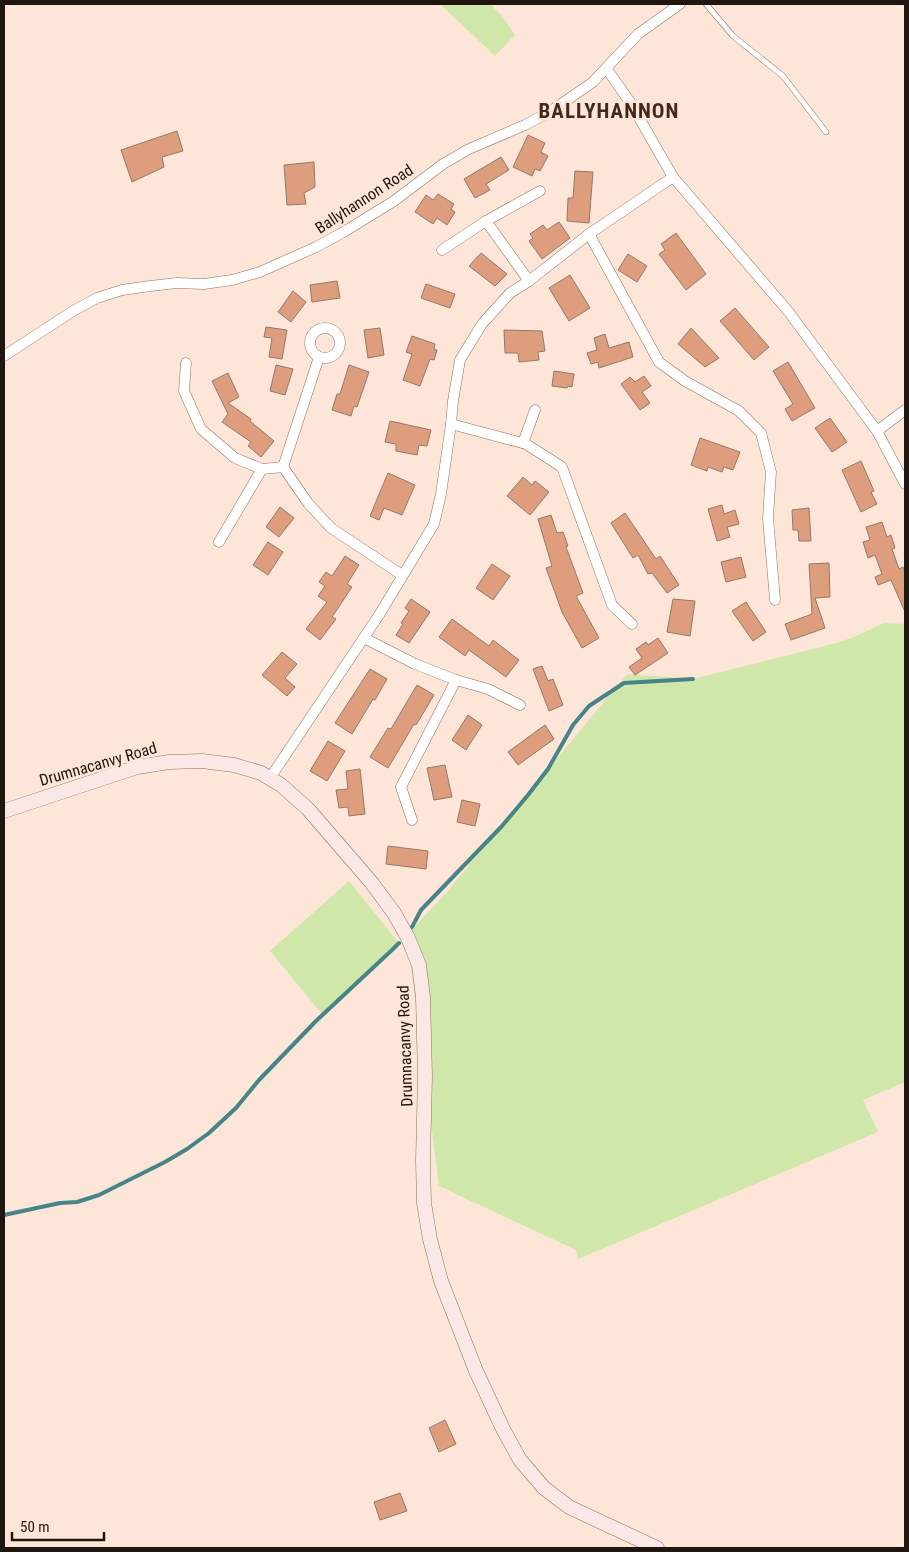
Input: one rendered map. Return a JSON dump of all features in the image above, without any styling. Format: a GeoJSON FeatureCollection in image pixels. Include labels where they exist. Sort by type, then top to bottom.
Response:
{"type":"FeatureCollection","features":[{"type":"Feature","properties":{"kind":"main road","name":"Drumnacanvy Road"},"geometry":{"type":"LineString","coordinates":[[4,811],[137,767],[169,762],[202,761],[234,765],[261,773],[281,785],[308,809],[371,882],[394,914],[408,938],[419,965],[423,997],[426,1076],[423,1161],[424,1203],[430,1240],[441,1282],[476,1371],[503,1429],[520,1460],[544,1488],[569,1507],[657,1548]]}},
{"type":"Feature","properties":{"kind":"street","name":"Ballyhannon Road"},"geometry":{"type":"LineString","coordinates":[[4,356],[73,311],[97,298],[122,290],[150,286],[177,283],[204,284],[232,280],[260,272],[316,247],[368,218],[443,164],[551,111],[593,82],[638,34],[680,4]]}},
{"type":"Feature","properties":{"kind":"street"},"geometry":{"type":"LineString","coordinates":[[606,68],[630,102],[673,177],[788,311],[877,431],[905,484]]}},
{"type":"Feature","properties":{"kind":"street"},"geometry":{"type":"LineString","coordinates":[[270,778],[379,615],[434,524],[441,494],[460,360],[482,324],[510,293],[529,281],[589,234],[673,177]]}},
{"type":"Feature","properties":{"kind":"street"},"geometry":{"type":"LineString","coordinates":[[442,250],[486,221],[540,191]]}},
{"type":"Feature","properties":{"kind":"street"},"geometry":{"type":"LineString","coordinates":[[486,221],[529,281]]}},
{"type":"Feature","properties":{"kind":"street"},"geometry":{"type":"LineString","coordinates":[[589,234],[659,362],[686,381],[739,411],[761,433],[771,472],[768,518],[774,600]]}},
{"type":"Feature","properties":{"kind":"street"},"geometry":{"type":"LineString","coordinates":[[283,467],[319,357]]}},
{"type":"Feature","properties":{"kind":"street"},"geometry":{"type":"LineString","coordinates":[[186,363],[184,391],[201,429],[235,458],[262,469],[283,467]]}},
{"type":"Feature","properties":{"kind":"street"},"geometry":{"type":"LineString","coordinates":[[523,443],[535,410]]}},
{"type":"Feature","properties":{"kind":"street"},"geometry":{"type":"LineString","coordinates":[[877,431],[905,410]]}},
{"type":"Feature","properties":{"kind":"street"},"geometry":{"type":"LineString","coordinates":[[451,424],[523,443],[562,467],[612,606],[632,624]]}},
{"type":"Feature","properties":{"kind":"street"},"geometry":{"type":"LineString","coordinates":[[283,467],[308,503],[331,528],[402,575]]}},
{"type":"Feature","properties":{"kind":"street"},"geometry":{"type":"LineString","coordinates":[[219,542],[262,469]]}},
{"type":"Feature","properties":{"kind":"street"},"geometry":{"type":"LineString","coordinates":[[364,638],[415,664],[456,680],[488,689],[520,705]]}},
{"type":"Feature","properties":{"kind":"street"},"geometry":{"type":"LineString","coordinates":[[412,820],[401,787],[456,680]]}},
{"type":"Feature","properties":{"kind":"lane"},"geometry":{"type":"LineString","coordinates":[[706,4],[732,36],[783,76],[826,132]]}},
{"type":"Feature","properties":{"kind":"green space"},"geometry":{"type":"Polygon","coordinates":[[[440,4],[490,4],[503,17],[515,35],[495,56],[440,4]]]}},
{"type":"Feature","properties":{"kind":"green space"},"geometry":{"type":"Polygon","coordinates":[[[884,623],[905,624],[905,1082],[863,1100],[878,1132],[578,1259],[576,1250],[439,1186],[407,935],[446,893],[627,674],[693,679],[836,643],[884,623]]]}},
{"type":"Feature","properties":{"kind":"green space"},"geometry":{"type":"Polygon","coordinates":[[[349,881],[398,942],[322,1014],[270,951],[349,881]]]}},
{"type":"Feature","properties":{"kind":"building"},"geometry":{"type":"Polygon","coordinates":[[[177,131],[183,151],[162,157],[164,167],[132,182],[121,150],[177,131]]]}},
{"type":"Feature","properties":{"kind":"building"},"geometry":{"type":"Polygon","coordinates":[[[528,135],[545,143],[541,152],[548,156],[540,171],[535,169],[532,176],[513,167],[528,135]]]}},
{"type":"Feature","properties":{"kind":"building"},"geometry":{"type":"Polygon","coordinates":[[[501,157],[509,170],[486,184],[490,190],[475,198],[464,179],[501,157]]]}},
{"type":"Feature","properties":{"kind":"building"},"geometry":{"type":"Polygon","coordinates":[[[314,162],[315,187],[304,193],[306,204],[287,205],[284,165],[314,162]]]}},
{"type":"Feature","properties":{"kind":"building"},"geometry":{"type":"Polygon","coordinates":[[[575,171],[593,172],[589,223],[567,221],[568,198],[573,198],[575,171]]]}},
{"type":"Feature","properties":{"kind":"building"},"geometry":{"type":"Polygon","coordinates":[[[438,194],[454,204],[451,209],[455,212],[447,225],[437,218],[433,224],[415,212],[426,195],[433,200],[438,194]]]}},
{"type":"Feature","properties":{"kind":"building"},"geometry":{"type":"Polygon","coordinates":[[[559,222],[570,238],[542,259],[529,241],[533,238],[530,234],[543,225],[547,230],[559,222]]]}},
{"type":"Feature","properties":{"kind":"building"},"geometry":{"type":"Polygon","coordinates":[[[676,233],[706,274],[686,290],[659,254],[665,250],[661,244],[676,233]]]}},
{"type":"Feature","properties":{"kind":"building"},"geometry":{"type":"Polygon","coordinates":[[[481,253],[507,274],[495,286],[469,266],[481,253]]]}},
{"type":"Feature","properties":{"kind":"building"},"geometry":{"type":"Polygon","coordinates":[[[628,254],[647,266],[637,282],[618,270],[628,254]]]}},
{"type":"Feature","properties":{"kind":"building"},"geometry":{"type":"Polygon","coordinates":[[[570,275],[590,308],[569,321],[549,288],[570,275]]]}},
{"type":"Feature","properties":{"kind":"building"},"geometry":{"type":"Polygon","coordinates":[[[337,281],[340,298],[312,302],[310,285],[337,281]]]}},
{"type":"Feature","properties":{"kind":"building"},"geometry":{"type":"Polygon","coordinates":[[[426,284],[455,294],[450,308],[421,298],[426,284]]]}},
{"type":"Feature","properties":{"kind":"building"},"geometry":{"type":"Polygon","coordinates":[[[293,291],[306,302],[291,322],[278,312],[293,291]]]}},
{"type":"Feature","properties":{"kind":"building"},"geometry":{"type":"Polygon","coordinates":[[[735,308],[769,347],[754,360],[720,321],[735,308]]]}},
{"type":"Feature","properties":{"kind":"building"},"geometry":{"type":"Polygon","coordinates":[[[266,327],[287,330],[282,359],[269,357],[272,338],[264,337],[266,327]]]}},
{"type":"Feature","properties":{"kind":"building"},"geometry":{"type":"Polygon","coordinates":[[[380,328],[384,355],[368,358],[364,330],[380,328]]]}},
{"type":"Feature","properties":{"kind":"building"},"geometry":{"type":"Polygon","coordinates":[[[691,328],[719,358],[705,367],[678,344],[691,328]]]}},
{"type":"Feature","properties":{"kind":"building"},"geometry":{"type":"Polygon","coordinates":[[[504,330],[542,331],[545,351],[538,352],[539,360],[519,362],[518,353],[505,353],[504,330]]]}},
{"type":"Feature","properties":{"kind":"building"},"geometry":{"type":"Polygon","coordinates":[[[605,334],[609,348],[629,342],[633,357],[599,368],[598,362],[591,364],[587,353],[597,350],[594,338],[605,334]]]}},
{"type":"Feature","properties":{"kind":"building"},"geometry":{"type":"Polygon","coordinates":[[[412,336],[435,344],[434,349],[437,350],[434,360],[430,359],[420,386],[403,380],[412,354],[406,352],[412,336]]]}},
{"type":"Feature","properties":{"kind":"building"},"geometry":{"type":"Polygon","coordinates":[[[788,362],[815,408],[792,421],[785,409],[793,404],[773,371],[788,362]]]}},
{"type":"Feature","properties":{"kind":"building"},"geometry":{"type":"Polygon","coordinates":[[[276,365],[293,369],[285,395],[270,391],[276,365]]]}},
{"type":"Feature","properties":{"kind":"building"},"geometry":{"type":"Polygon","coordinates":[[[349,365],[369,372],[357,407],[354,406],[351,416],[332,410],[337,394],[340,394],[349,365]]]}},
{"type":"Feature","properties":{"kind":"building"},"geometry":{"type":"Polygon","coordinates":[[[554,371],[574,374],[572,387],[552,386],[554,371]]]}},
{"type":"Feature","properties":{"kind":"building"},"geometry":{"type":"Polygon","coordinates":[[[228,373],[239,397],[228,403],[251,419],[250,421],[274,441],[261,457],[248,446],[251,442],[222,422],[228,414],[212,381],[228,373]]]}},
{"type":"Feature","properties":{"kind":"building"},"geometry":{"type":"Polygon","coordinates":[[[644,376],[651,386],[642,392],[650,403],[640,410],[621,384],[630,377],[635,382],[644,376]]]}},
{"type":"Feature","properties":{"kind":"building"},"geometry":{"type":"Polygon","coordinates":[[[830,418],[847,442],[832,452],[815,428],[830,418]]]}},
{"type":"Feature","properties":{"kind":"building"},"geometry":{"type":"Polygon","coordinates":[[[390,421],[431,430],[427,446],[419,445],[417,455],[396,451],[396,444],[385,442],[390,421]]]}},
{"type":"Feature","properties":{"kind":"building"},"geometry":{"type":"Polygon","coordinates":[[[700,438],[740,452],[733,470],[724,467],[722,472],[708,467],[707,471],[691,465],[700,438]]]}},
{"type":"Feature","properties":{"kind":"building"},"geometry":{"type":"Polygon","coordinates":[[[861,461],[874,491],[871,492],[877,504],[861,512],[842,470],[861,461]]]}},
{"type":"Feature","properties":{"kind":"building"},"geometry":{"type":"Polygon","coordinates":[[[388,473],[415,485],[402,515],[384,508],[379,520],[370,516],[388,473]]]}},
{"type":"Feature","properties":{"kind":"building"},"geometry":{"type":"Polygon","coordinates":[[[523,477],[532,485],[535,481],[549,492],[530,515],[507,496],[523,477]]]}},
{"type":"Feature","properties":{"kind":"building"},"geometry":{"type":"Polygon","coordinates":[[[722,505],[724,514],[735,510],[739,524],[727,527],[730,537],[717,541],[708,509],[722,505]]]}},
{"type":"Feature","properties":{"kind":"building"},"geometry":{"type":"Polygon","coordinates":[[[280,507],[294,518],[279,537],[266,527],[280,507]]]}},
{"type":"Feature","properties":{"kind":"building"},"geometry":{"type":"Polygon","coordinates":[[[809,508],[811,541],[799,541],[798,530],[793,530],[792,510],[809,508]]]}},
{"type":"Feature","properties":{"kind":"building"},"geometry":{"type":"Polygon","coordinates":[[[625,513],[656,559],[660,556],[679,585],[667,593],[652,573],[648,574],[638,555],[633,558],[611,523],[625,513]]]}},
{"type":"Feature","properties":{"kind":"building"},"geometry":{"type":"Polygon","coordinates":[[[551,515],[557,533],[563,532],[568,546],[566,547],[583,593],[576,596],[599,638],[582,648],[562,612],[546,568],[552,566],[538,519],[551,515]]]}},
{"type":"Feature","properties":{"kind":"building"},"geometry":{"type":"Polygon","coordinates":[[[882,522],[887,537],[891,535],[895,548],[892,549],[899,569],[903,567],[905,572],[905,612],[891,580],[878,585],[875,577],[882,574],[875,555],[868,558],[863,542],[870,540],[866,527],[882,522]]]}},
{"type":"Feature","properties":{"kind":"building"},"geometry":{"type":"Polygon","coordinates":[[[268,542],[283,552],[268,575],[253,565],[268,542]]]}},
{"type":"Feature","properties":{"kind":"building"},"geometry":{"type":"Polygon","coordinates":[[[345,556],[359,565],[347,584],[352,587],[332,617],[336,619],[320,640],[306,629],[327,602],[318,596],[325,586],[319,582],[326,572],[332,576],[345,556]]]}},
{"type":"Feature","properties":{"kind":"building"},"geometry":{"type":"Polygon","coordinates":[[[741,557],[746,577],[726,582],[721,562],[741,557]]]}},
{"type":"Feature","properties":{"kind":"building"},"geometry":{"type":"Polygon","coordinates":[[[829,563],[830,597],[815,598],[825,628],[791,640],[785,624],[812,614],[809,564],[829,563]]]}},
{"type":"Feature","properties":{"kind":"building"},"geometry":{"type":"Polygon","coordinates":[[[492,564],[510,576],[493,600],[476,588],[492,564]]]}},
{"type":"Feature","properties":{"kind":"building"},"geometry":{"type":"Polygon","coordinates":[[[411,599],[430,612],[409,643],[396,635],[409,611],[405,608],[411,599]]]}},
{"type":"Feature","properties":{"kind":"building"},"geometry":{"type":"Polygon","coordinates":[[[673,599],[695,601],[690,636],[667,632],[673,599]]]}},
{"type":"Feature","properties":{"kind":"building"},"geometry":{"type":"Polygon","coordinates":[[[746,602],[766,632],[753,641],[732,611],[746,602]]]}},
{"type":"Feature","properties":{"kind":"building"},"geometry":{"type":"Polygon","coordinates":[[[452,619],[489,646],[493,640],[519,660],[506,677],[469,650],[465,656],[439,637],[452,619]]]}},
{"type":"Feature","properties":{"kind":"building"},"geometry":{"type":"Polygon","coordinates":[[[658,638],[668,653],[635,675],[629,667],[642,658],[636,649],[646,642],[648,645],[658,638]]]}},
{"type":"Feature","properties":{"kind":"building"},"geometry":{"type":"Polygon","coordinates":[[[282,652],[297,664],[285,678],[295,687],[287,696],[262,675],[282,652]]]}},
{"type":"Feature","properties":{"kind":"building"},"geometry":{"type":"Polygon","coordinates":[[[542,666],[548,681],[553,679],[563,705],[549,711],[533,669],[542,666]]]}},
{"type":"Feature","properties":{"kind":"building"},"geometry":{"type":"Polygon","coordinates":[[[370,669],[387,679],[352,734],[335,723],[370,669]]]}},
{"type":"Feature","properties":{"kind":"building"},"geometry":{"type":"Polygon","coordinates":[[[417,685],[434,695],[388,768],[370,757],[388,728],[391,729],[417,685]]]}},
{"type":"Feature","properties":{"kind":"building"},"geometry":{"type":"Polygon","coordinates":[[[468,715],[482,725],[466,750],[452,740],[468,715]]]}},
{"type":"Feature","properties":{"kind":"building"},"geometry":{"type":"Polygon","coordinates":[[[545,725],[554,739],[518,765],[508,752],[545,725]]]}},
{"type":"Feature","properties":{"kind":"building"},"geometry":{"type":"Polygon","coordinates":[[[328,741],[345,751],[327,781],[310,771],[328,741]]]}},
{"type":"Feature","properties":{"kind":"building"},"geometry":{"type":"Polygon","coordinates":[[[445,765],[452,797],[434,800],[427,768],[445,765]]]}},
{"type":"Feature","properties":{"kind":"building"},"geometry":{"type":"Polygon","coordinates":[[[360,769],[365,814],[349,816],[348,807],[339,808],[336,790],[348,789],[346,771],[360,769]]]}},
{"type":"Feature","properties":{"kind":"building"},"geometry":{"type":"Polygon","coordinates":[[[462,800],[480,804],[475,826],[457,822],[462,800]]]}},
{"type":"Feature","properties":{"kind":"building"},"geometry":{"type":"Polygon","coordinates":[[[388,846],[428,851],[426,869],[386,864],[388,846]]]}},
{"type":"Feature","properties":{"kind":"building"},"geometry":{"type":"Polygon","coordinates":[[[445,1420],[456,1444],[439,1452],[429,1428],[445,1420]]]}},
{"type":"Feature","properties":{"kind":"building"},"geometry":{"type":"Polygon","coordinates":[[[400,1493],[407,1511],[380,1520],[374,1502],[400,1493]]]}},
{"type":"Feature","properties":{"kind":"waterway"},"geometry":{"type":"LineString","coordinates":[[412,927],[421,910],[502,826],[528,795],[548,769],[573,725],[589,706],[624,683],[693,679]]}},
{"type":"Feature","properties":{"kind":"waterway"},"geometry":{"type":"LineString","coordinates":[[4,1215],[60,1203],[77,1202],[99,1195],[187,1149],[209,1133],[236,1108],[259,1080],[316,1021],[399,943]]}},
{"type":"Feature","properties":{"kind":"district","name":"BALLYHANNON"},"geometry":{"type":"Point","coordinates":[609,111]}}]}
